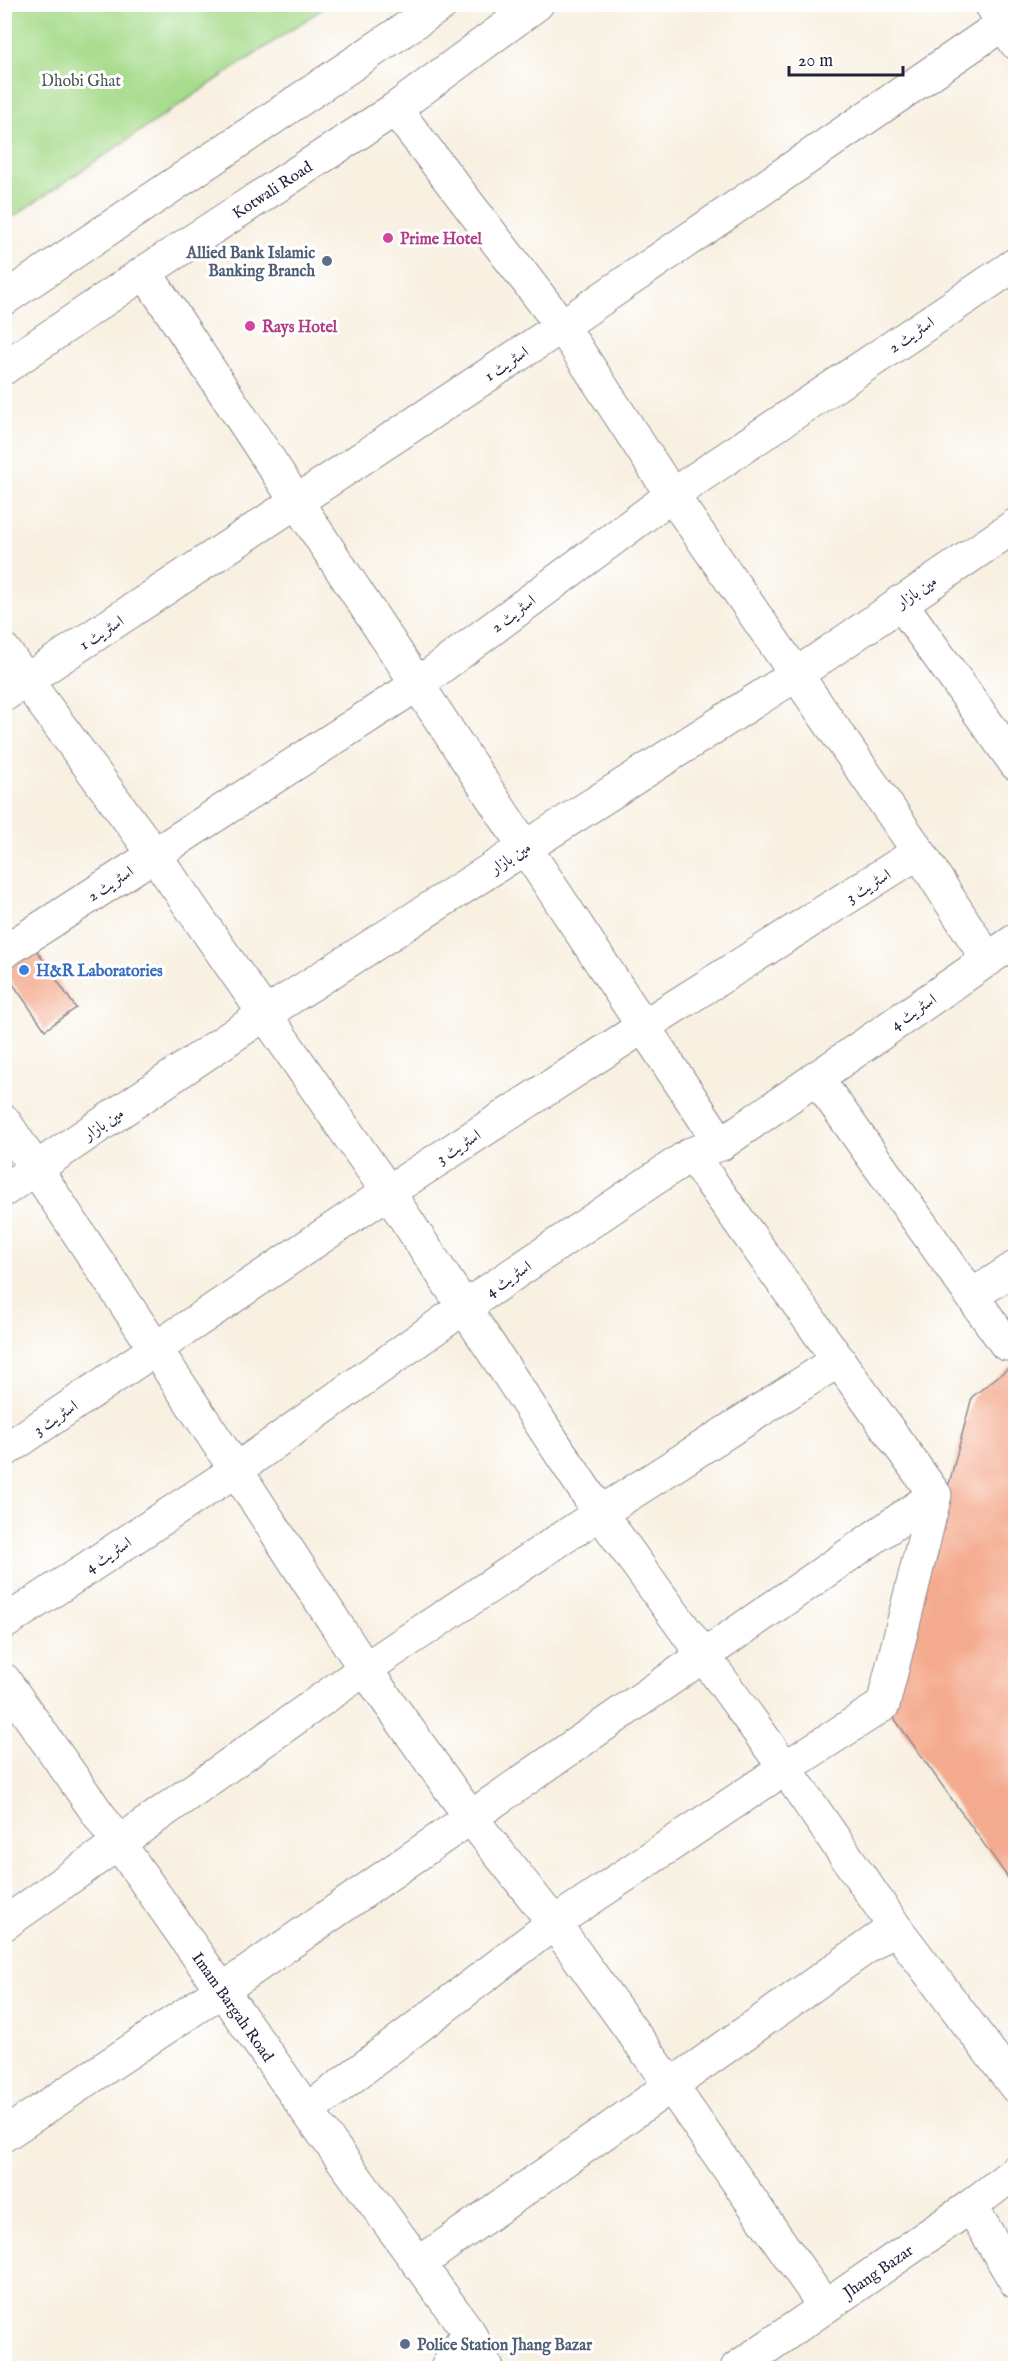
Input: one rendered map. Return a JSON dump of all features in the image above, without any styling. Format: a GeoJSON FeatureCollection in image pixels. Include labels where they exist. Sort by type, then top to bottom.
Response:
{"type":"FeatureCollection","features":[{"type":"Feature","properties":{"kind":"street"},"geometry":{"type":"LineString","coordinates":[[4,299],[442,4]]}},
{"type":"Feature","properties":{"kind":"street","name":"Kotwali Road"},"geometry":{"type":"LineString","coordinates":[[4,368],[145,272],[395,109],[537,4]]}},
{"type":"Feature","properties":{"kind":"street","name":"اسٹریٹ 1"},"geometry":{"type":"LineString","coordinates":[[15,688],[562,326],[1003,24]]}},
{"type":"Feature","properties":{"kind":"street"},"geometry":{"type":"LineString","coordinates":[[395,109],[562,326],[672,495],[919,852],[988,960]]}},
{"type":"Feature","properties":{"kind":"street","name":"اسٹریٹ 2"},"geometry":{"type":"LineString","coordinates":[[4,952],[418,684],[672,495],[1016,264]]}},
{"type":"Feature","properties":{"kind":"street"},"geometry":{"type":"LineString","coordinates":[[145,272],[644,1026],[706,1149],[839,1360],[935,1495],[883,1704],[554,1923],[307,2111]]}},
{"type":"Feature","properties":{"kind":"street","name":"مین بازار"},"geometry":{"type":"LineString","coordinates":[[4,1190],[265,1014],[796,674],[1016,525]]}},
{"type":"Feature","properties":{"kind":"street"},"geometry":{"type":"LineString","coordinates":[[900,602],[1016,764]]}},
{"type":"Feature","properties":{"kind":"street"},"geometry":{"type":"LineString","coordinates":[[4,650],[15,688],[154,854],[388,1192],[600,1513],[785,1768],[896,1927],[1016,2087]]}},
{"type":"Feature","properties":{"kind":"street","name":"اسٹریٹ 3"},"geometry":{"type":"LineString","coordinates":[[4,1451],[388,1192],[919,852]]}},
{"type":"Feature","properties":{"kind":"street","name":"اسٹریٹ 4"},"geometry":{"type":"LineString","coordinates":[[4,1623],[236,1470],[463,1308],[816,1077],[1016,940]]}},
{"type":"Feature","properties":{"kind":"street"},"geometry":{"type":"LineString","coordinates":[[816,1077],[1006,1344]]}},
{"type":"Feature","properties":{"kind":"street"},"geometry":{"type":"LineString","coordinates":[[4,1121],[365,1669],[471,1818],[554,1923],[672,2087],[825,2307]]}},
{"type":"Feature","properties":{"kind":"street"},"geometry":{"type":"LineString","coordinates":[[972,1296],[1016,1267]]}},
{"type":"Feature","properties":{"kind":"street"},"geometry":{"type":"LineString","coordinates":[[4,1924],[365,1669],[600,1513],[839,1360]]}},
{"type":"Feature","properties":{"kind":"street"},"geometry":{"type":"LineString","coordinates":[[4,2135],[222,1990],[935,1495]]}},
{"type":"Feature","properties":{"kind":"street","name":"Imam Bargah Road"},"geometry":{"type":"LineString","coordinates":[[4,1680],[307,2111],[468,2331],[487,2368]]}},
{"type":"Feature","properties":{"kind":"street"},"geometry":{"type":"LineString","coordinates":[[420,2264],[896,1927]]}},
{"type":"Feature","properties":{"kind":"street","name":"Jhang Bazar"},"geometry":{"type":"LineString","coordinates":[[737,2368],[971,2206],[1016,2171]]}},
{"type":"Feature","properties":{"kind":"street"},"geometry":{"type":"LineString","coordinates":[[971,2206],[1016,2282]]}},
{"type":"Feature","properties":{"kind":"street"},"geometry":{"type":"LineString","coordinates":[[447,2368],[468,2331]]}},
{"type":"Feature","properties":{"kind":"green space","name":"Dhobi Ghat"},"geometry":{"type":"Polygon","coordinates":[[[5,4],[328,4],[328,5],[5,222],[5,4]]]}},
{"type":"Feature","properties":{"kind":"building"},"geometry":{"type":"Polygon","coordinates":[[[35,948],[76,1008],[45,1030],[4,971],[4,968],[35,948]]]}},
{"type":"Feature","properties":{"kind":"building"},"geometry":{"type":"Polygon","coordinates":[[[1016,1362],[1016,1889],[889,1711],[972,1397],[1016,1362]]]}},
{"type":"Feature","properties":{"kind":"place","name":"Prime Hotel"},"geometry":{"type":"Point","coordinates":[388,238]}},
{"type":"Feature","properties":{"kind":"place","name":"Allied Bank Islamic Banking Branch"},"geometry":{"type":"Point","coordinates":[327,261]}},
{"type":"Feature","properties":{"kind":"place","name":"Rays Hotel"},"geometry":{"type":"Point","coordinates":[250,326]}},
{"type":"Feature","properties":{"kind":"place","name":"H&R Laboratories"},"geometry":{"type":"Point","coordinates":[24,970]}},
{"type":"Feature","properties":{"kind":"place","name":"Police Station Jhang Bazar"},"geometry":{"type":"Point","coordinates":[405,2344]}}]}
